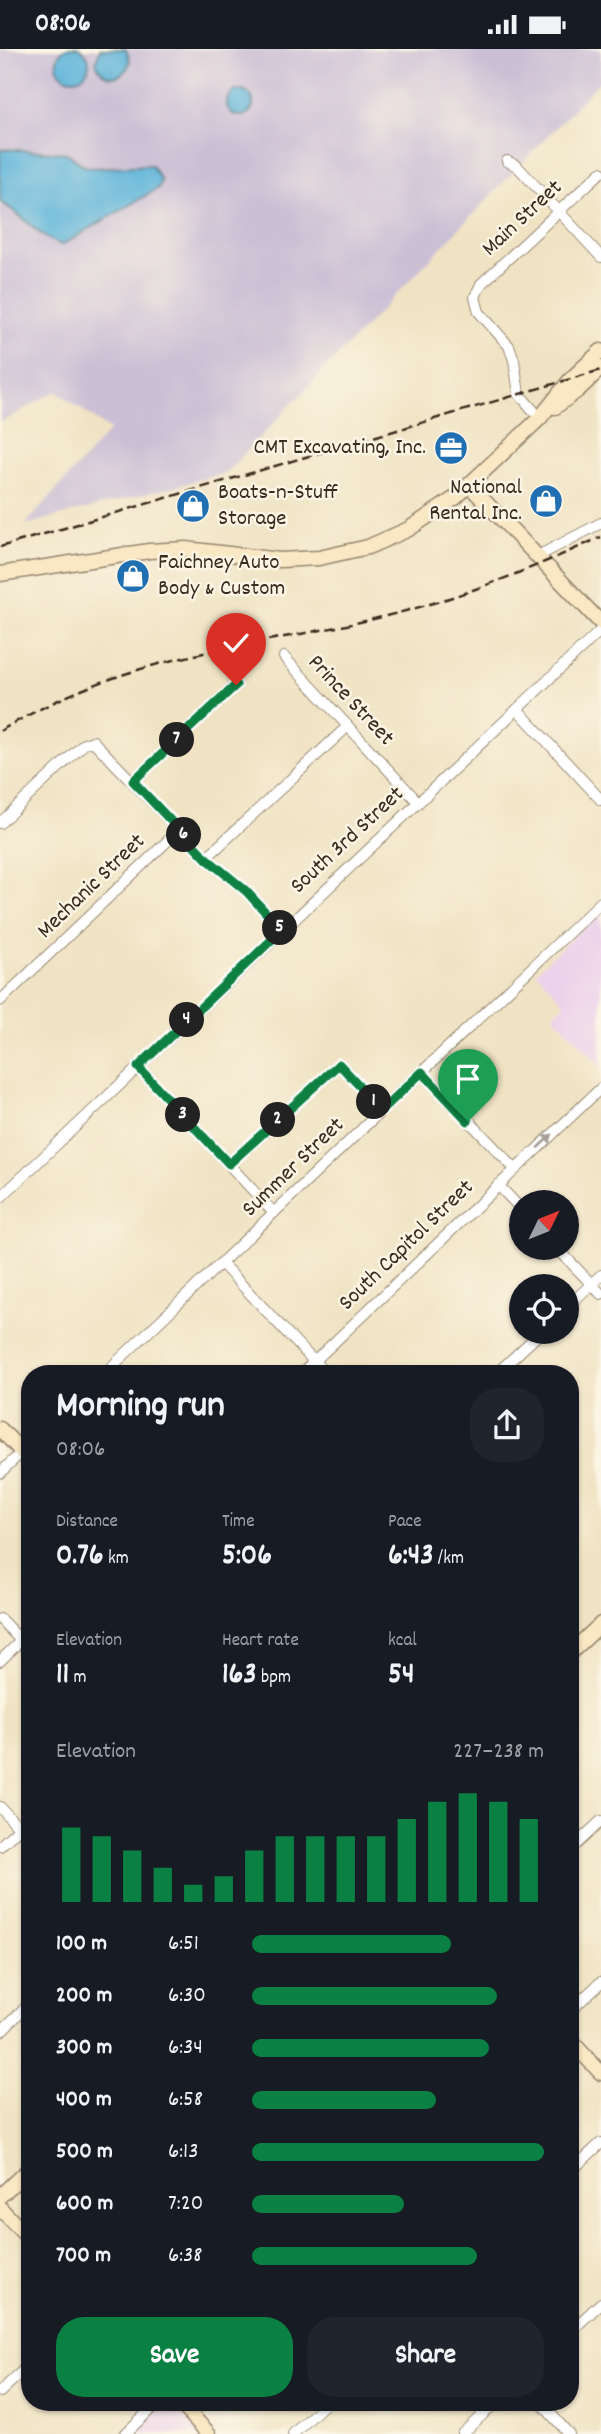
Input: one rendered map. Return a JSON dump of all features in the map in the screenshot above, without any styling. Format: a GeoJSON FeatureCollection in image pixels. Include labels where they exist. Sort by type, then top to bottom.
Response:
{"type":"FeatureCollection","features":[{"type":"Feature","properties":{"kind":"main road"},"geometry":{"type":"LineString","coordinates":[[540,418],[571,379],[601,351]]}},
{"type":"Feature","properties":{"kind":"main road"},"geometry":{"type":"LineString","coordinates":[[0,573],[165,550],[205,551],[279,560],[319,558],[368,547],[407,531],[438,511],[540,418],[578,390],[601,368]]}},
{"type":"Feature","properties":{"kind":"main road"},"geometry":{"type":"LineString","coordinates":[[469,485],[601,623]]}},
{"type":"Feature","properties":{"kind":"main road"},"geometry":{"type":"LineString","coordinates":[[0,1429],[21,1447]]}},
{"type":"Feature","properties":{"kind":"main road"},"geometry":{"type":"LineString","coordinates":[[579,1640],[601,1625]]}},
{"type":"Feature","properties":{"kind":"main road"},"geometry":{"type":"LineString","coordinates":[[579,2050],[601,2073]]}},
{"type":"Feature","properties":{"kind":"main road"},"geometry":{"type":"LineString","coordinates":[[0,2196],[21,2176]]}},
{"type":"Feature","properties":{"kind":"main road"},"geometry":{"type":"LineString","coordinates":[[0,2208],[21,2230]]}},
{"type":"Feature","properties":{"kind":"main road"},"geometry":{"type":"LineString","coordinates":[[187,2411],[209,2434]]}},
{"type":"Feature","properties":{"kind":"street"},"geometry":{"type":"LineString","coordinates":[[507,161],[517,166],[601,257]]}},
{"type":"Feature","properties":{"kind":"street","name":"Main Street"},"geometry":{"type":"LineString","coordinates":[[540,418],[519,394],[509,346],[479,312],[475,297],[481,284],[601,172]]}},
{"type":"Feature","properties":{"kind":"street"},"geometry":{"type":"LineString","coordinates":[[538,557],[601,523]]}},
{"type":"Feature","properties":{"kind":"street","name":"South 3rd Street"},"geometry":{"type":"LineString","coordinates":[[0,1198],[601,630]]}},
{"type":"Feature","properties":{"kind":"street","name":"Prince Street"},"geometry":{"type":"LineString","coordinates":[[284,657],[418,802]]}},
{"type":"Feature","properties":{"kind":"street"},"geometry":{"type":"LineString","coordinates":[[133,781],[236,685]]}},
{"type":"Feature","properties":{"kind":"street"},"geometry":{"type":"LineString","coordinates":[[517,709],[601,800]]}},
{"type":"Feature","properties":{"kind":"street"},"geometry":{"type":"LineString","coordinates":[[206,858],[347,727]]}},
{"type":"Feature","properties":{"kind":"street"},"geometry":{"type":"LineString","coordinates":[[0,823],[90,741],[99,745],[206,858],[246,891],[282,930]]}},
{"type":"Feature","properties":{"kind":"street","name":"Mechanic Street"},"geometry":{"type":"LineString","coordinates":[[0,1001],[179,830]]}},
{"type":"Feature","properties":{"kind":"street","name":"Summer Street"},"geometry":{"type":"LineString","coordinates":[[113,1365],[601,902]]}},
{"type":"Feature","properties":{"kind":"street"},"geometry":{"type":"LineString","coordinates":[[229,1164],[339,1064],[382,1110]]}},
{"type":"Feature","properties":{"kind":"street"},"geometry":{"type":"LineString","coordinates":[[138,1067],[274,1213]]}},
{"type":"Feature","properties":{"kind":"street"},"geometry":{"type":"LineString","coordinates":[[422,1072],[514,1169]]}},
{"type":"Feature","properties":{"kind":"street","name":"South Capitol Street"},"geometry":{"type":"LineString","coordinates":[[310,1365],[601,1089]]}},
{"type":"Feature","properties":{"kind":"street"},"geometry":{"type":"LineString","coordinates":[[498,1185],[509,1196]]}},
{"type":"Feature","properties":{"kind":"street"},"geometry":{"type":"LineString","coordinates":[[569,1260],[601,1294]]}},
{"type":"Feature","properties":{"kind":"street"},"geometry":{"type":"LineString","coordinates":[[221,1263],[318,1365]]}},
{"type":"Feature","properties":{"kind":"street"},"geometry":{"type":"LineString","coordinates":[[579,1296],[601,1275]]}},
{"type":"Feature","properties":{"kind":"street"},"geometry":{"type":"LineString","coordinates":[[506,1365],[528,1344]]}},
{"type":"Feature","properties":{"kind":"street"},"geometry":{"type":"LineString","coordinates":[[0,1473],[21,1457]]}},
{"type":"Feature","properties":{"kind":"street"},"geometry":{"type":"LineString","coordinates":[[0,1619],[21,1641],[0,1661]]}},
{"type":"Feature","properties":{"kind":"street"},"geometry":{"type":"LineString","coordinates":[[0,1807],[19,1828],[0,1846]]}},
{"type":"Feature","properties":{"kind":"street"},"geometry":{"type":"LineString","coordinates":[[579,1842],[601,1821]]}},
{"type":"Feature","properties":{"kind":"street"},"geometry":{"type":"LineString","coordinates":[[579,2003],[601,1982]]}},
{"type":"Feature","properties":{"kind":"street"},"geometry":{"type":"LineString","coordinates":[[0,2032],[21,2012]]}},
{"type":"Feature","properties":{"kind":"street"},"geometry":{"type":"LineString","coordinates":[[579,2164],[601,2143]]}},
{"type":"Feature","properties":{"kind":"street"},"geometry":{"type":"LineString","coordinates":[[579,2324],[601,2303]]}},
{"type":"Feature","properties":{"kind":"street"},"geometry":{"type":"LineString","coordinates":[[0,2392],[21,2372]]}},
{"type":"Feature","properties":{"kind":"street"},"geometry":{"type":"LineString","coordinates":[[125,2434],[149,2411]]}},
{"type":"Feature","properties":{"kind":"street"},"geometry":{"type":"LineString","coordinates":[[293,2434],[318,2411]]}},
{"type":"Feature","properties":{"kind":"street"},"geometry":{"type":"LineString","coordinates":[[462,2434],[486,2411]]}},
{"type":"Feature","properties":{"kind":"street"},"geometry":{"type":"LineString","coordinates":[[548,2411],[569,2434]]}},
{"type":"Feature","properties":{"kind":"shaded area"},"geometry":{"type":"Polygon","coordinates":[[[0,49],[601,49],[601,80],[226,473],[25,525],[110,430],[56,391],[0,423],[0,49]]]}},
{"type":"Feature","properties":{"kind":"shaded area"},"geometry":{"type":"Polygon","coordinates":[[[601,910],[601,1066],[553,1015],[565,1003],[536,972],[601,910]]]}},
{"type":"Feature","properties":{"kind":"shaded area"},"geometry":{"type":"Polygon","coordinates":[[[155,2411],[180,2411],[202,2434],[131,2434],[155,2411]]]}},
{"type":"Feature","properties":{"kind":"water"},"geometry":{"type":"Polygon","coordinates":[[[73,47],[85,51],[89,63],[85,75],[73,79],[61,75],[57,63],[61,51],[73,47]]]}},
{"type":"Feature","properties":{"kind":"water"},"geometry":{"type":"Polygon","coordinates":[[[100,49],[126,49],[130,61],[127,68],[113,77],[103,73],[96,62],[100,49]]]}},
{"type":"Feature","properties":{"kind":"water"},"geometry":{"type":"Polygon","coordinates":[[[240,90],[249,94],[253,103],[249,112],[240,116],[231,112],[227,103],[231,94],[240,90]]]}},
{"type":"Feature","properties":{"kind":"water"},"geometry":{"type":"Polygon","coordinates":[[[0,149],[67,153],[84,166],[95,168],[151,165],[161,180],[158,188],[62,245],[45,237],[0,202],[0,149]]]}},
{"type":"Feature","properties":{"kind":"railway"},"geometry":{"type":"LineString","coordinates":[[0,547],[601,370]]}},
{"type":"Feature","properties":{"kind":"railway"},"geometry":{"type":"LineString","coordinates":[[0,731],[56,701],[116,677],[216,650],[352,624],[414,609],[495,582],[601,537]]}},
{"type":"Feature","properties":{"kind":"place","name":"CMT Excavating, Inc."},"geometry":{"type":"Point","coordinates":[451,448]}},
{"type":"Feature","properties":{"kind":"place","name":"National Rental Inc."},"geometry":{"type":"Point","coordinates":[546,501]}},
{"type":"Feature","properties":{"kind":"place","name":"Boats-n-Stuff Storage"},"geometry":{"type":"Point","coordinates":[193,506]}},
{"type":"Feature","properties":{"kind":"place","name":"Faichney Auto Body & Custom"},"geometry":{"type":"Point","coordinates":[133,576]}},
{"type":"Feature","properties":{"kind":"route"},"geometry":{"type":"LineString","coordinates":[[236,685],[133,781],[206,858],[225,871],[282,930],[138,1067],[229,1164],[339,1064],[382,1110],[422,1072],[468,1121]]}}]}
